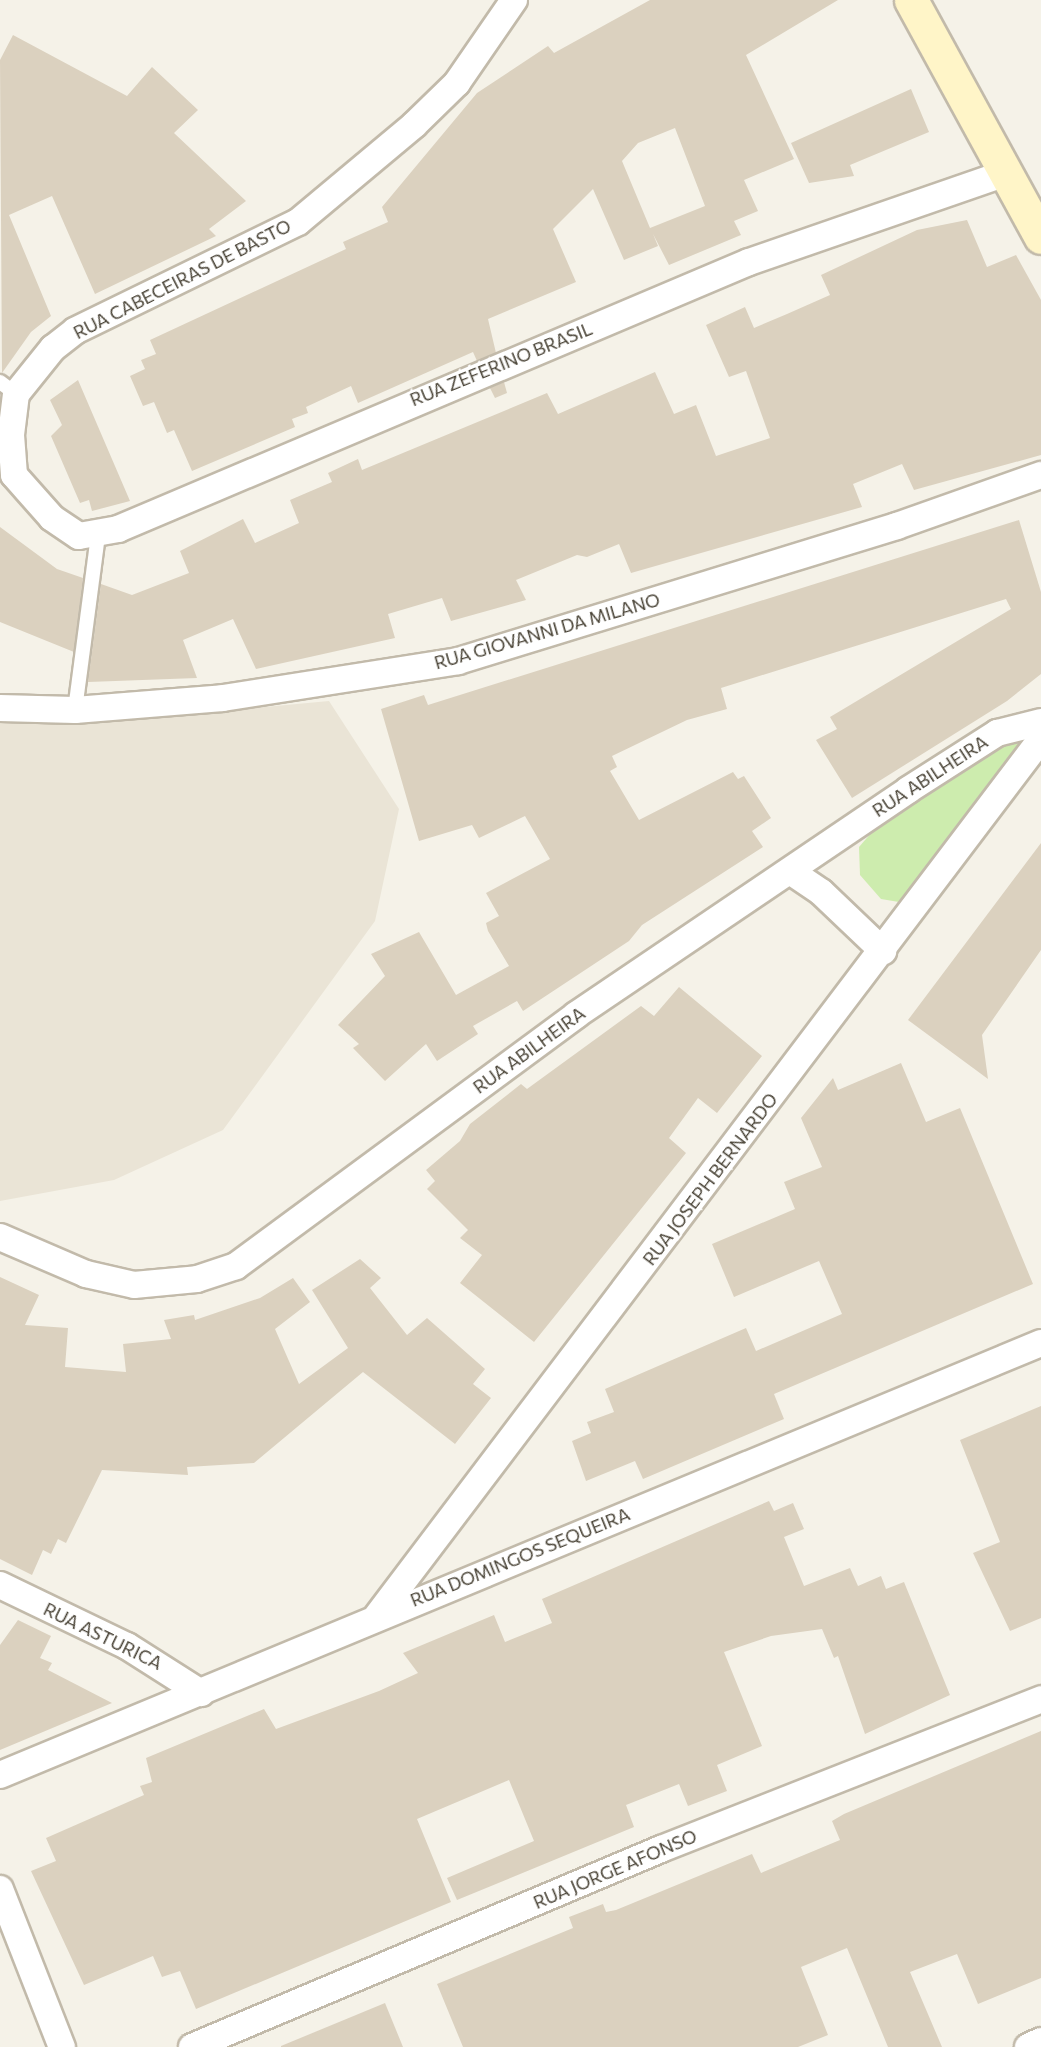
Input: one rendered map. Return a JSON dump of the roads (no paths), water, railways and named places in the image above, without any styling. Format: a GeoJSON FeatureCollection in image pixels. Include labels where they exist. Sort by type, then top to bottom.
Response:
{"type":"FeatureCollection","features":[{"type":"Feature","properties":{"kind":"main road"},"geometry":{"type":"LineString","coordinates":[[911,0],[1003,174],[1041,237]]}},
{"type":"Feature","properties":{"kind":"street","name":"RUA CABECEIRAS DE BASTO"},"geometry":{"type":"LineString","coordinates":[[98,535],[69,531],[19,483],[11,435],[8,388],[75,331],[298,222],[414,125],[457,83],[514,0]]}},
{"type":"Feature","properties":{"kind":"street","name":"RUA ZEFERINO BRASIL"},"geometry":{"type":"LineString","coordinates":[[98,535],[749,262],[1003,174]]}},
{"type":"Feature","properties":{"kind":"street","name":"RUA GIOVANNI DA MILANO"},"geometry":{"type":"LineString","coordinates":[[0,708],[75,710],[223,698],[458,661],[897,526],[1041,475]]}},
{"type":"Feature","properties":{"kind":"street","name":"RUA ABILHEIRA"},"geometry":{"type":"LineString","coordinates":[[0,1237],[86,1274],[134,1285],[197,1279],[236,1266],[576,1015],[997,733],[1041,722]]}},
{"type":"Feature","properties":{"kind":"street","name":"RUA JOSEPH BERNARDO"},"geometry":{"type":"LineString","coordinates":[[377,1616],[883,951],[1041,739]]}},
{"type":"Feature","properties":{"kind":"street"},"geometry":{"type":"LineString","coordinates":[[790,871],[820,892],[883,951]]}},
{"type":"Feature","properties":{"kind":"street","name":"RUA DOMINGOS SEQUEIRA"},"geometry":{"type":"LineString","coordinates":[[0,1775],[201,1693],[377,1616],[1041,1343]]}},
{"type":"Feature","properties":{"kind":"street","name":"RUA ASTURICA"},"geometry":{"type":"LineString","coordinates":[[0,1585],[146,1656],[201,1693]]}},
{"type":"Feature","properties":{"kind":"street","name":"RUA JORGE AFONSO"},"geometry":{"type":"LineString","coordinates":[[192,2047],[661,1849],[1041,1699]]}},
{"type":"Feature","properties":{"kind":"street"},"geometry":{"type":"LineString","coordinates":[[0,1889],[62,2047]]}},
{"type":"Feature","properties":{"kind":"street"},"geometry":{"type":"LineString","coordinates":[[1028,2047],[1041,2042]]}},
{"type":"Feature","properties":{"kind":"lane"},"geometry":{"type":"LineString","coordinates":[[75,710],[98,535]]}}]}
